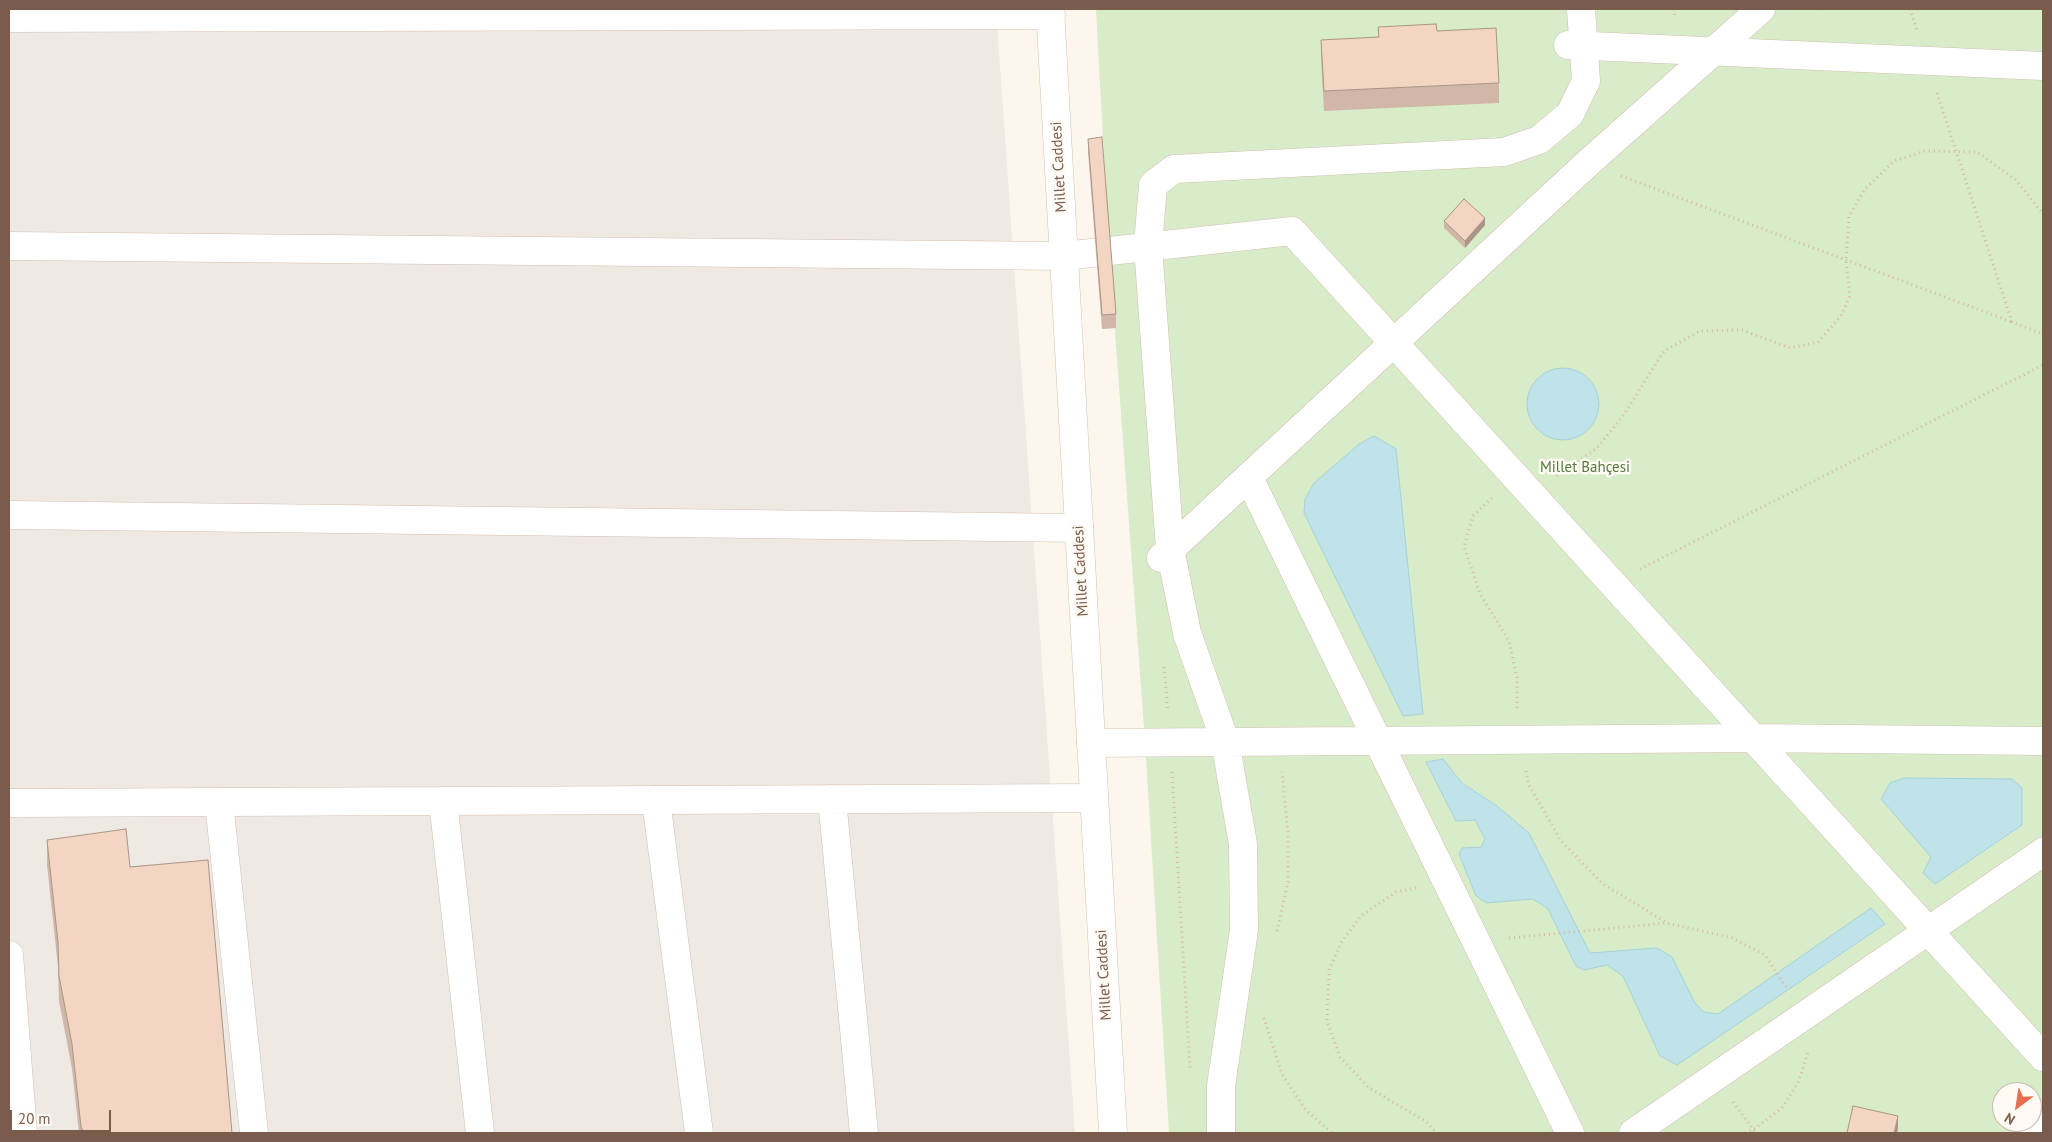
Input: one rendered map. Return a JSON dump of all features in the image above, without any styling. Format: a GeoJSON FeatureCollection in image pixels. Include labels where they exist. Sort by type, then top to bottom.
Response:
{"type":"FeatureCollection","features":[{"type":"Feature","properties":{"kind":"street"},"geometry":{"type":"LineString","coordinates":[[1221,1133],[1221,1086],[1244,930],[1243,844],[1226,742],[1162,556],[1148,246],[1153,185],[1174,169],[1504,152],[1539,140],[1570,114],[1586,81],[1575,45],[1581,9]]}},
{"type":"Feature","properties":{"kind":"street"},"geometry":{"type":"LineString","coordinates":[[1162,556],[1249,478],[1393,342],[1761,9]]}},
{"type":"Feature","properties":{"kind":"street"},"geometry":{"type":"LineString","coordinates":[[9,18],[1050,12]]}},
{"type":"Feature","properties":{"kind":"street","name":"Millet Caddesi"},"geometry":{"type":"LineString","coordinates":[[1050,12],[1113,1133]]}},
{"type":"Feature","properties":{"kind":"street"},"geometry":{"type":"LineString","coordinates":[[1575,45],[2043,66]]}},
{"type":"Feature","properties":{"kind":"street"},"geometry":{"type":"LineString","coordinates":[[9,246],[1064,256],[1292,231],[2043,1057]]}},
{"type":"Feature","properties":{"kind":"street"},"geometry":{"type":"LineString","coordinates":[[1249,478],[1570,1133]]}},
{"type":"Feature","properties":{"kind":"street"},"geometry":{"type":"LineString","coordinates":[[9,515],[1079,528]]}},
{"type":"Feature","properties":{"kind":"street"},"geometry":{"type":"LineString","coordinates":[[1091,743],[1753,738],[2043,741]]}},
{"type":"Feature","properties":{"kind":"street"},"geometry":{"type":"LineString","coordinates":[[9,803],[1094,798]]}},
{"type":"Feature","properties":{"kind":"street"},"geometry":{"type":"LineString","coordinates":[[832,799],[864,1133]]}},
{"type":"Feature","properties":{"kind":"street"},"geometry":{"type":"LineString","coordinates":[[656,800],[699,1133]]}},
{"type":"Feature","properties":{"kind":"street"},"geometry":{"type":"LineString","coordinates":[[443,801],[480,1133]]}},
{"type":"Feature","properties":{"kind":"street"},"geometry":{"type":"LineString","coordinates":[[219,802],[254,1133]]}},
{"type":"Feature","properties":{"kind":"street"},"geometry":{"type":"LineString","coordinates":[[1633,1133],[2043,852]]}},
{"type":"Feature","properties":{"kind":"street"},"geometry":{"type":"LineString","coordinates":[[9,955],[10,997],[23,1133]]}},
{"type":"Feature","properties":{"kind":"street"},"geometry":{"type":"LineString","coordinates":[[2034,1133],[2043,1124]]}},
{"type":"Feature","properties":{"kind":"path"},"geometry":{"type":"LineString","coordinates":[[1910,9],[2012,322]]}},
{"type":"Feature","properties":{"kind":"path"},"geometry":{"type":"LineString","coordinates":[[1531,495],[1597,448],[1623,416],[1664,351],[1700,331],[1742,330],[1790,348],[1818,342],[1841,316],[1850,296],[1846,260],[1849,216],[1865,189],[1894,161],[1925,151],[1977,152],[2016,180],[2043,214]]}},
{"type":"Feature","properties":{"kind":"path"},"geometry":{"type":"LineString","coordinates":[[1588,164],[2043,334]]}},
{"type":"Feature","properties":{"kind":"path"},"geometry":{"type":"LineString","coordinates":[[1612,583],[2043,365]]}},
{"type":"Feature","properties":{"kind":"path"},"geometry":{"type":"LineString","coordinates":[[1276,935],[1288,882],[1288,833],[1279,741]]}},
{"type":"Feature","properties":{"kind":"path"},"geometry":{"type":"LineString","coordinates":[[1436,1133],[1428,1123],[1368,1087],[1340,1057],[1327,1021],[1328,970],[1342,941],[1362,915],[1396,892],[1446,880]]}},
{"type":"Feature","properties":{"kind":"path"},"geometry":{"type":"LineString","coordinates":[[1476,941],[1668,923]]}},
{"type":"Feature","properties":{"kind":"path"},"geometry":{"type":"LineString","coordinates":[[1745,1133],[1755,1132],[1782,1108],[1799,1081],[1810,1043],[1805,1015],[1777,973]]}},
{"type":"Feature","properties":{"kind":"path"},"geometry":{"type":"LineString","coordinates":[[1264,1012],[1264,1020],[1282,1074],[1306,1110],[1332,1133]]}},
{"type":"Feature","properties":{"kind":"path"},"geometry":{"type":"LineString","coordinates":[[1715,1077],[1755,1132]]}},
{"type":"Feature","properties":{"kind":"shaded area"},"geometry":{"type":"Polygon","coordinates":[[[9,9],[996,9],[1075,1133],[9,1133],[9,9]]]}},
{"type":"Feature","properties":{"kind":"green space","name":"Millet Bahçesi"},"geometry":{"type":"Polygon","coordinates":[[[1096,9],[2043,9],[2043,1133],[1169,1133],[1145,742],[1109,250],[1096,9]]]}},
{"type":"Feature","properties":{"kind":"water"},"geometry":{"type":"Polygon","coordinates":[[[1563,368],[1583,374],[1593,384],[1599,404],[1593,424],[1583,434],[1563,440],[1543,434],[1533,424],[1527,404],[1533,384],[1543,374],[1563,368]]]}},
{"type":"Feature","properties":{"kind":"water"},"geometry":{"type":"Polygon","coordinates":[[[1374,436],[1396,449],[1423,714],[1403,716],[1304,513],[1305,499],[1314,483],[1359,444],[1374,436]]]}},
{"type":"Feature","properties":{"kind":"water"},"geometry":{"type":"Polygon","coordinates":[[[1443,759],[1462,783],[1497,806],[1529,833],[1590,953],[1657,948],[1672,957],[1695,1003],[1704,1012],[1718,1014],[1871,908],[1885,924],[1677,1065],[1660,1056],[1623,976],[1607,965],[1584,970],[1576,966],[1548,909],[1533,899],[1486,903],[1476,896],[1459,854],[1462,848],[1481,847],[1485,839],[1475,820],[1456,821],[1426,762],[1443,759]]]}},
{"type":"Feature","properties":{"kind":"water"},"geometry":{"type":"Polygon","coordinates":[[[1904,778],[2012,779],[2022,788],[2022,825],[1935,884],[1923,873],[1931,857],[1881,799],[1890,783],[1904,778]]]}},
{"type":"Feature","properties":{"kind":"building"},"geometry":{"type":"Polygon","coordinates":[[[1436,24],[1437,31],[1496,28],[1499,83],[1324,91],[1321,40],[1379,37],[1378,27],[1436,24]]]}},
{"type":"Feature","properties":{"kind":"building"},"geometry":{"type":"Polygon","coordinates":[[[1102,137],[1116,314],[1102,315],[1088,139],[1102,137]]]}},
{"type":"Feature","properties":{"kind":"building"},"geometry":{"type":"Polygon","coordinates":[[[1464,199],[1485,218],[1465,241],[1444,221],[1464,199]]]}},
{"type":"Feature","properties":{"kind":"building"},"geometry":{"type":"Polygon","coordinates":[[[126,829],[130,867],[208,860],[232,1133],[84,1133],[81,1127],[72,1044],[59,976],[58,942],[47,840],[126,829]]]}},
{"type":"Feature","properties":{"kind":"building"},"geometry":{"type":"Polygon","coordinates":[[[1853,1106],[1898,1116],[1894,1133],[1847,1133],[1853,1106]]]}}]}
